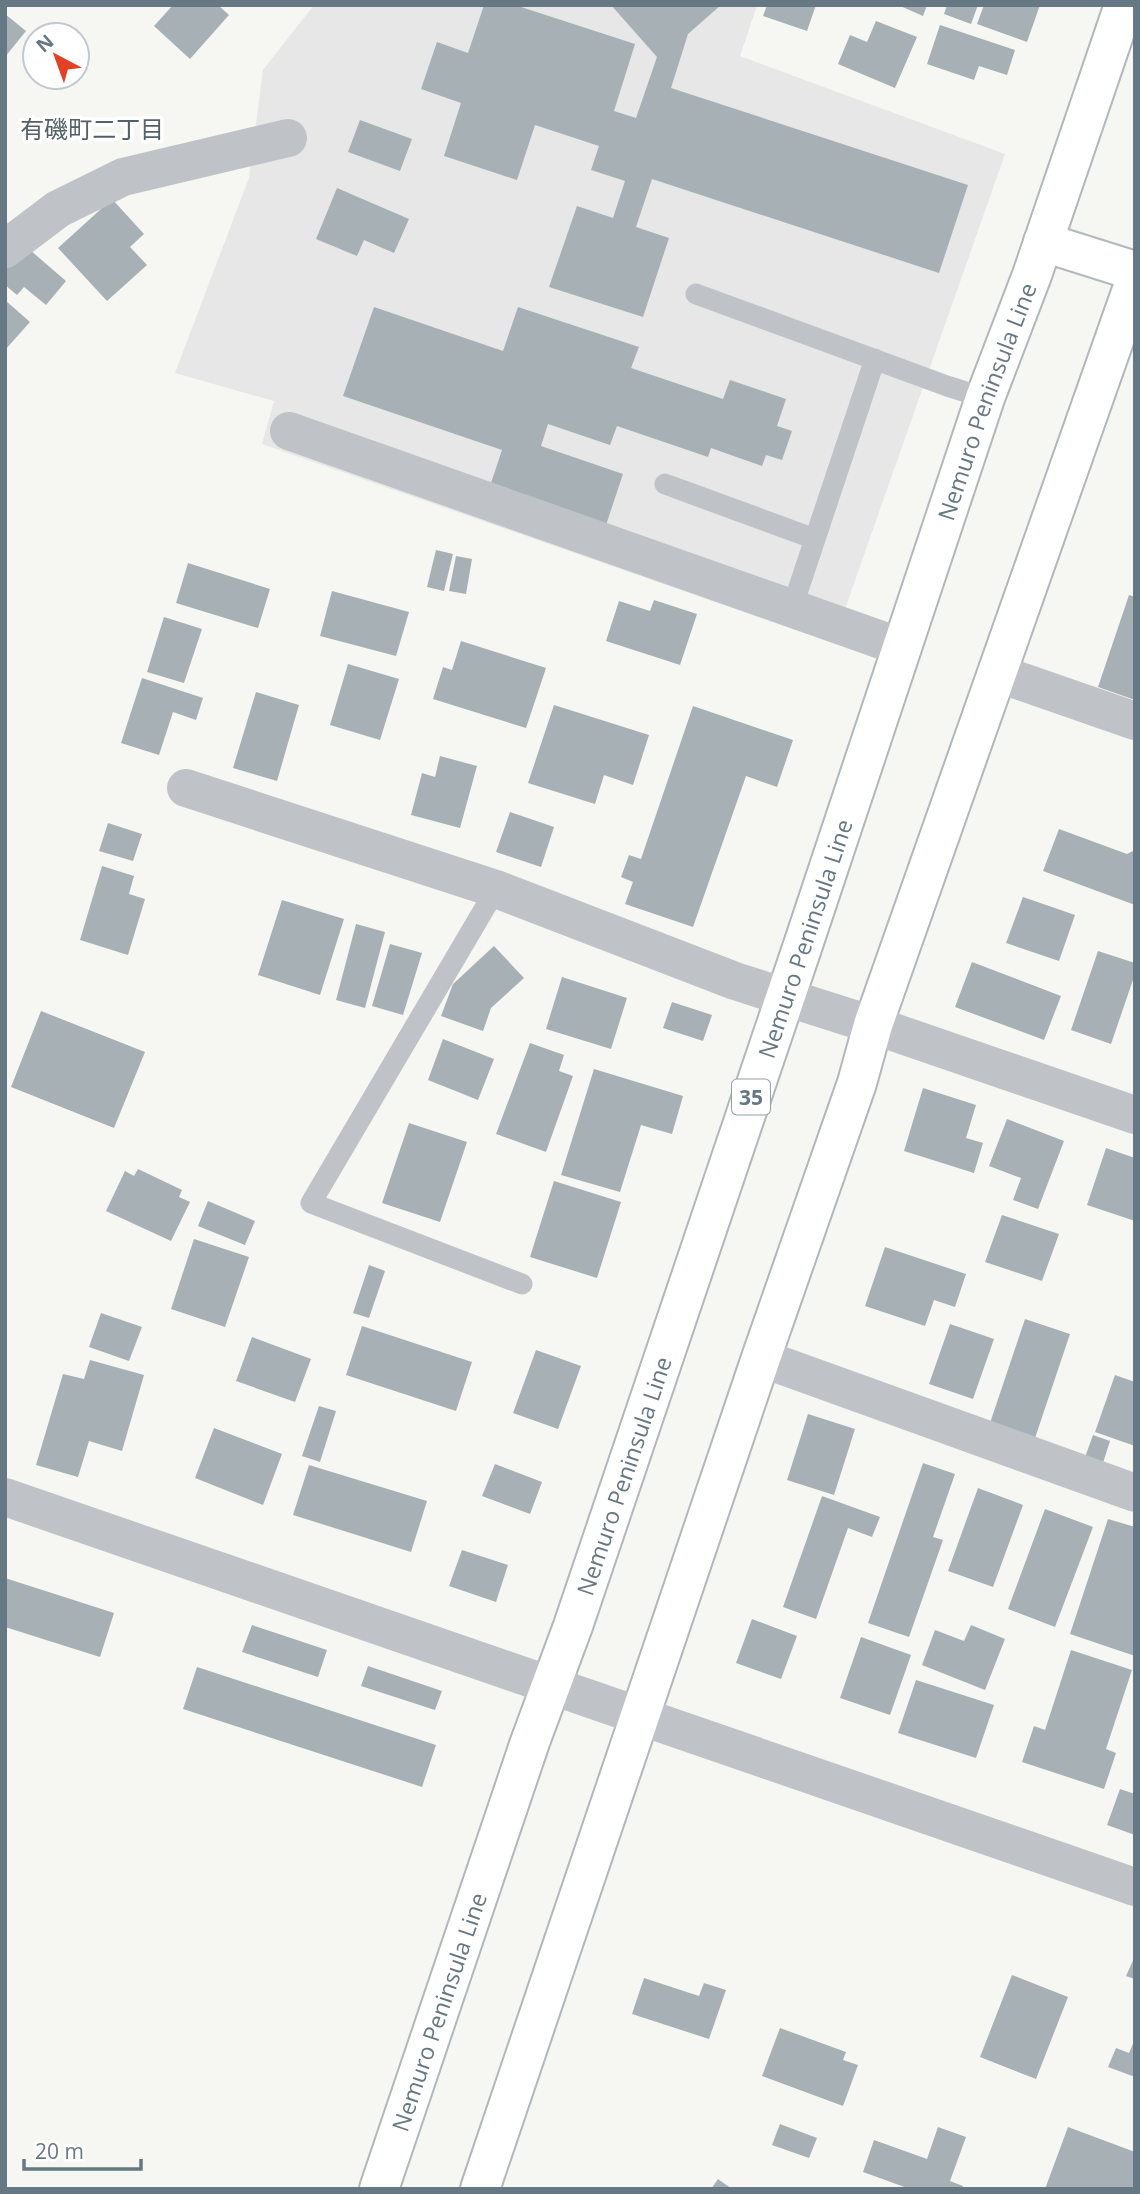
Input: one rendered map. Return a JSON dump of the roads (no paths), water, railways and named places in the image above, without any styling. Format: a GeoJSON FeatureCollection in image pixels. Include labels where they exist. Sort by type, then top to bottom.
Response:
{"type":"FeatureCollection","features":[{"type":"Feature","properties":{"kind":"main road","name":"Nemuro Peninsula Line"},"geometry":{"type":"LineString","coordinates":[[379,2189],[552,1685],[985,398],[1043,242],[1124,5]]}},
{"type":"Feature","properties":{"kind":"main road"},"geometry":{"type":"LineString","coordinates":[[1043,242],[1135,271]]}},
{"type":"Feature","properties":{"kind":"main road"},"geometry":{"type":"LineString","coordinates":[[480,2189],[761,1358],[858,1083],[873,1026],[1135,281]]}},
{"type":"Feature","properties":{"kind":"street"},"geometry":{"type":"LineString","coordinates":[[5,249],[58,209],[123,177],[288,138]]}},
{"type":"Feature","properties":{"kind":"street"},"geometry":{"type":"LineString","coordinates":[[289,431],[901,647]]}},
{"type":"Feature","properties":{"kind":"street"},"geometry":{"type":"LineString","coordinates":[[997,673],[1135,721]]}},
{"type":"Feature","properties":{"kind":"street"},"geometry":{"type":"LineString","coordinates":[[186,788],[496,889],[784,998],[1135,1115]]}},
{"type":"Feature","properties":{"kind":"street"},"geometry":{"type":"LineString","coordinates":[[761,1358],[1135,1493]]}},
{"type":"Feature","properties":{"kind":"street"},"geometry":{"type":"LineString","coordinates":[[5,1497],[1135,1887]]}},
{"type":"Feature","properties":{"kind":"lane"},"geometry":{"type":"LineString","coordinates":[[696,294],[985,398]]}},
{"type":"Feature","properties":{"kind":"lane"},"geometry":{"type":"LineString","coordinates":[[792,608],[875,359]]}},
{"type":"Feature","properties":{"kind":"lane"},"geometry":{"type":"LineString","coordinates":[[664,484],[815,538]]}},
{"type":"Feature","properties":{"kind":"lane"},"geometry":{"type":"LineString","coordinates":[[496,889],[311,1203],[522,1283]]}},
{"type":"Feature","properties":{"kind":"district","name":"有磯町二丁目"},"geometry":{"type":"Point","coordinates":[92,128]}}]}
